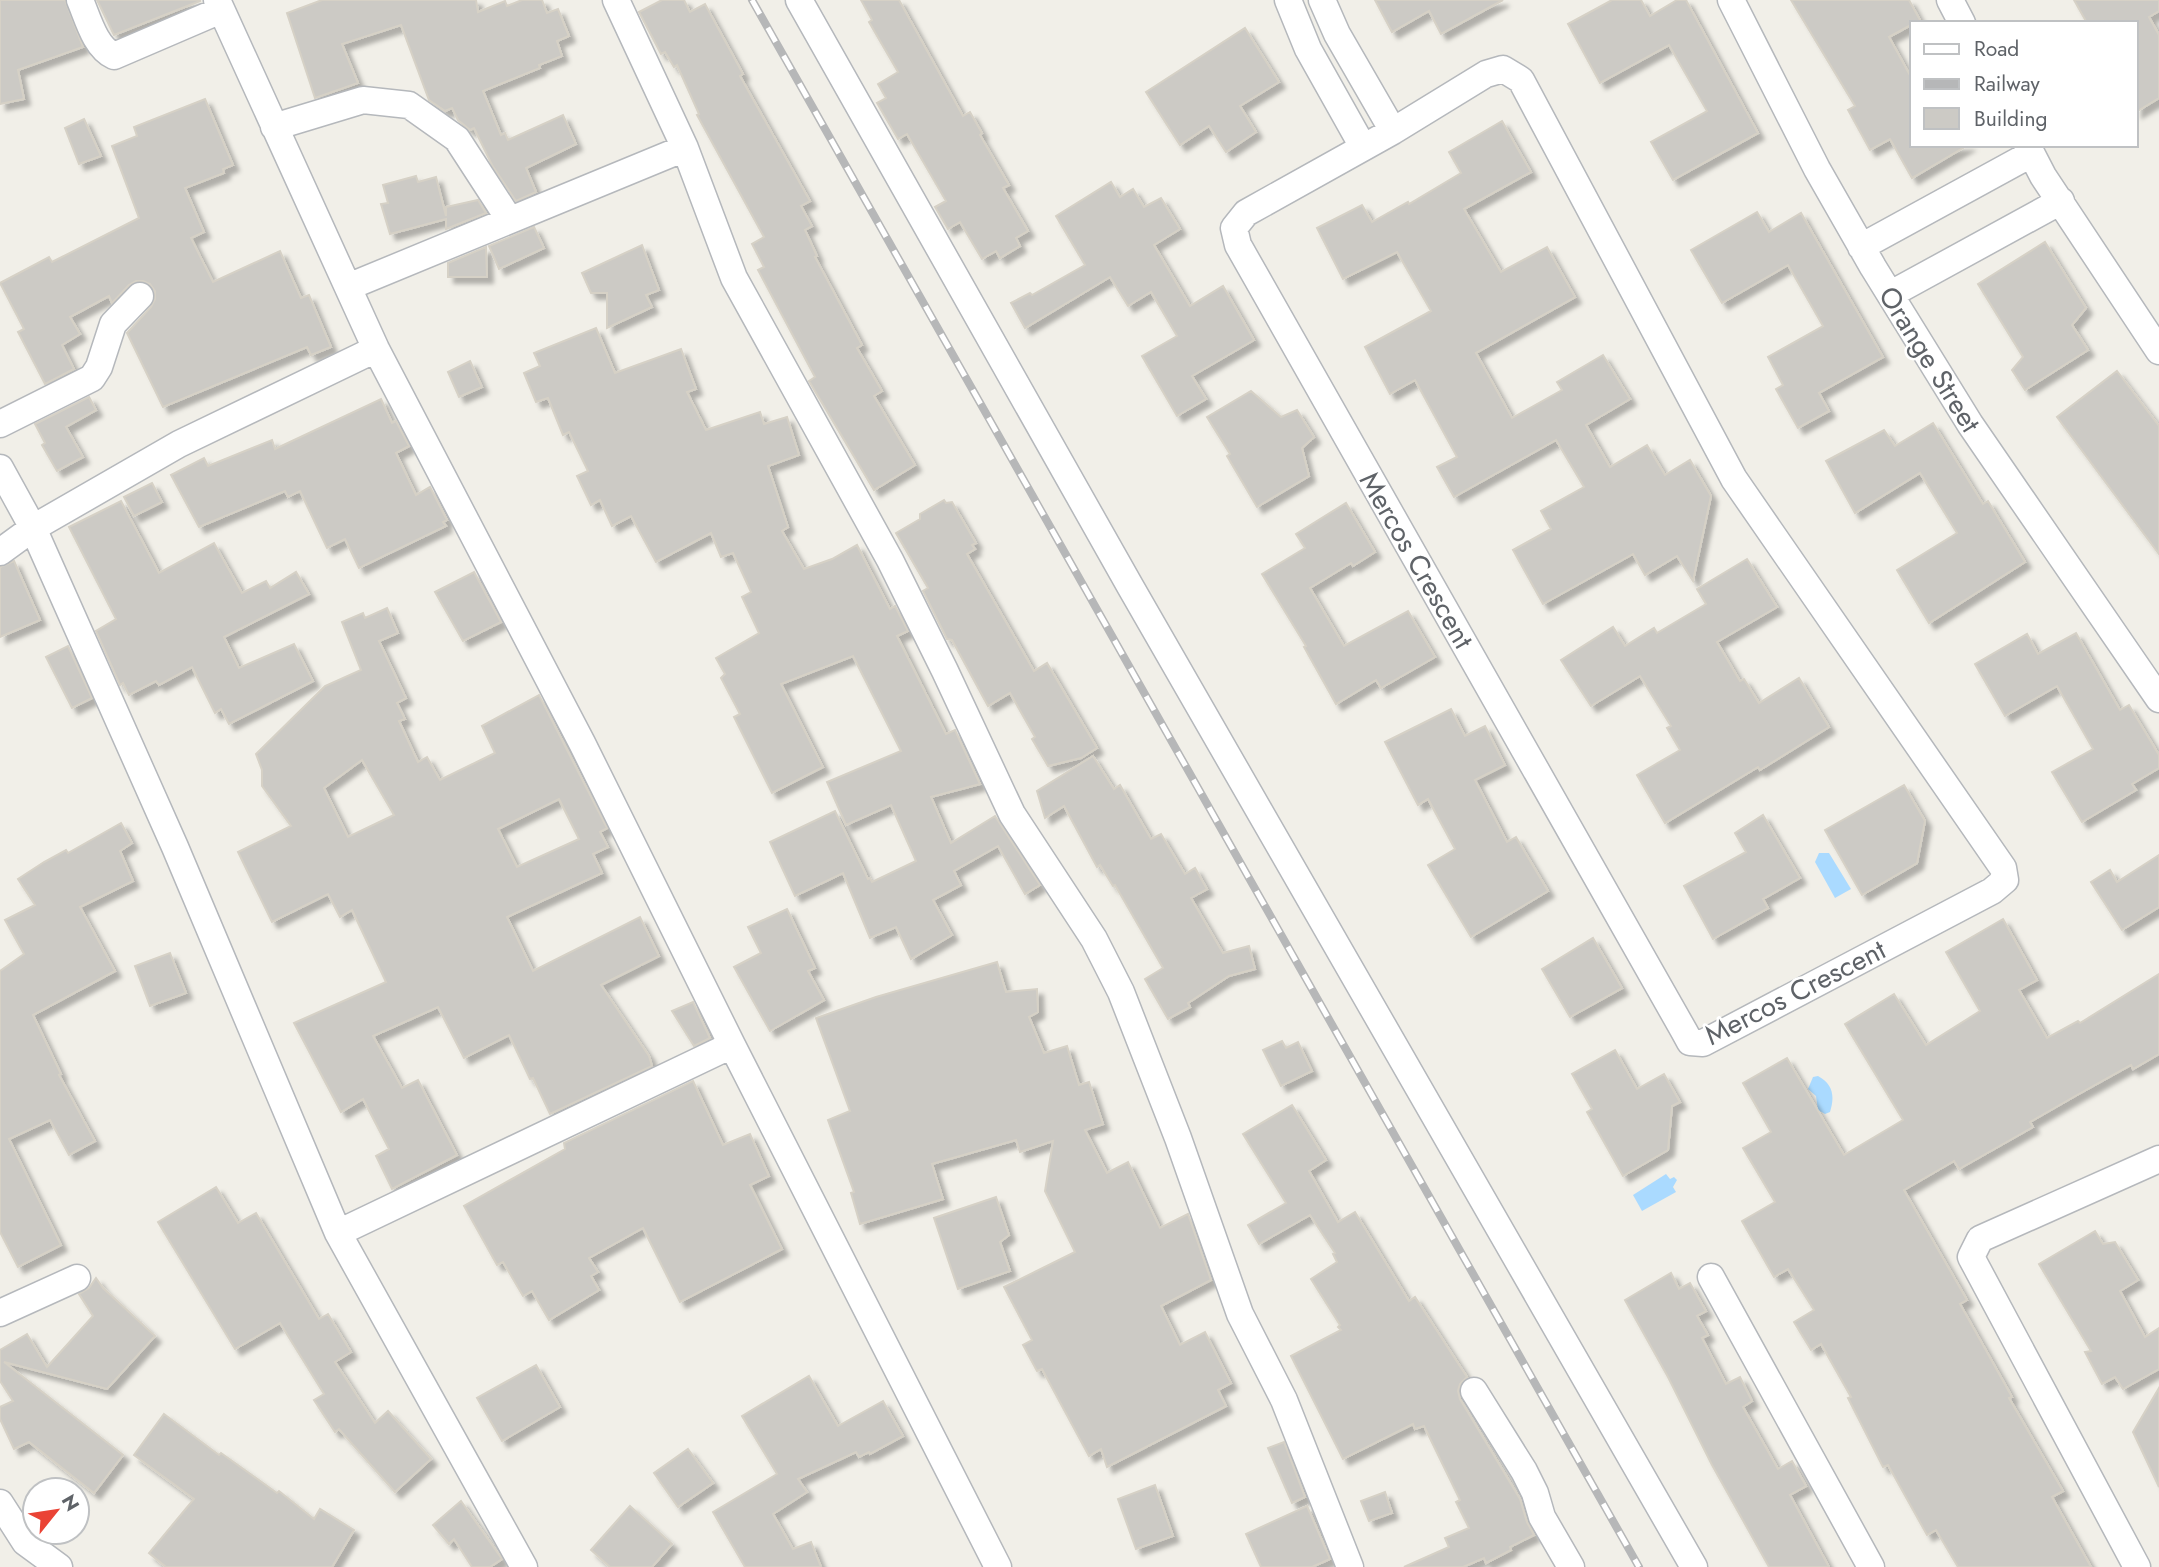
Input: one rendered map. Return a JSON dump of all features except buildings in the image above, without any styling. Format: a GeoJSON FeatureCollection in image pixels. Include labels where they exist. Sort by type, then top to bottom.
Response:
{"type":"FeatureCollection","features":[{"type":"Feature","properties":{"kind":"street"},"geometry":{"type":"LineString","coordinates":[[80,0],[98,40],[106,52],[114,57],[219,5],[376,349],[582,743],[732,1045],[998,1567]]}},
{"type":"Feature","properties":{"kind":"street"},"geometry":{"type":"LineString","coordinates":[[616,0],[685,148],[734,278],[890,561],[1012,814],[1094,939],[1121,992],[1178,1138],[1240,1314],[1284,1400],[1350,1567]]}},
{"type":"Feature","properties":{"kind":"street"},"geometry":{"type":"LineString","coordinates":[[799,0],[1130,586],[1694,1567]]}},
{"type":"Feature","properties":{"kind":"street"},"geometry":{"type":"LineString","coordinates":[[1287,0],[1308,49],[1363,147]]}},
{"type":"Feature","properties":{"kind":"street"},"geometry":{"type":"LineString","coordinates":[[1322,0],[1337,34],[1393,131]]}},
{"type":"Feature","properties":{"kind":"street","name":"Orange Street"},"geometry":{"type":"LineString","coordinates":[[1731,0],[1817,169],[1861,247],[1970,424],[2159,699]]}},
{"type":"Feature","properties":{"kind":"street"},"geometry":{"type":"LineString","coordinates":[[1950,0],[1961,21]]}},
{"type":"Feature","properties":{"kind":"street","name":"Mercos Crescent"},"geometry":{"type":"LineString","coordinates":[[1503,69],[1521,80],[1734,479],[2003,868],[2005,880],[1992,891],[1703,1043],[1690,1042],[1238,245],[1234,228],[1246,213],[1363,147],[1486,74],[1503,69]]}},
{"type":"Feature","properties":{"kind":"street"},"geometry":{"type":"LineString","coordinates":[[274,127],[363,100],[409,105],[457,139],[509,219]]}},
{"type":"Feature","properties":{"kind":"street"},"geometry":{"type":"LineString","coordinates":[[348,287],[685,148]]}},
{"type":"Feature","properties":{"kind":"street"},"geometry":{"type":"LineString","coordinates":[[1861,247],[2029,150],[2159,351]]}},
{"type":"Feature","properties":{"kind":"street"},"geometry":{"type":"LineString","coordinates":[[1891,294],[2060,201]]}},
{"type":"Feature","properties":{"kind":"street"},"geometry":{"type":"LineString","coordinates":[[0,424],[92,378],[99,367],[113,324],[140,296]]}},
{"type":"Feature","properties":{"kind":"street"},"geometry":{"type":"LineString","coordinates":[[0,552],[33,528],[179,444],[376,349]]}},
{"type":"Feature","properties":{"kind":"street"},"geometry":{"type":"LineString","coordinates":[[0,468],[33,528],[191,883],[338,1233],[524,1567]]}},
{"type":"Feature","properties":{"kind":"street"},"geometry":{"type":"LineString","coordinates":[[338,1233],[732,1045]]}},
{"type":"Feature","properties":{"kind":"street"},"geometry":{"type":"LineString","coordinates":[[2137,1567],[1971,1257],[1980,1239],[2159,1159]]}},
{"type":"Feature","properties":{"kind":"street"},"geometry":{"type":"LineString","coordinates":[[1711,1277],[1871,1567]]}},
{"type":"Feature","properties":{"kind":"street"},"geometry":{"type":"LineString","coordinates":[[0,1313],[77,1279]]}},
{"type":"Feature","properties":{"kind":"street"},"geometry":{"type":"LineString","coordinates":[[1474,1391],[1524,1471],[1535,1493],[1542,1517],[1572,1567]]}},
{"type":"Feature","properties":{"kind":"street"},"geometry":{"type":"LineString","coordinates":[[0,1503],[25,1542],[59,1567]]}},
{"type":"Feature","properties":{"kind":"water"},"geometry":{"type":"Polygon","coordinates":[[[1819,853],[1829,853],[1851,889],[1835,898],[1815,862],[1819,853]]]}},
{"type":"Feature","properties":{"kind":"water"},"geometry":{"type":"Polygon","coordinates":[[[1818,1076],[1832,1091],[1830,1112],[1825,1114],[1818,1110],[1816,1096],[1808,1089],[1813,1077],[1818,1076]]]}},
{"type":"Feature","properties":{"kind":"water"},"geometry":{"type":"Polygon","coordinates":[[[1666,1174],[1670,1179],[1674,1177],[1677,1180],[1673,1187],[1676,1192],[1642,1211],[1633,1195],[1666,1174]]]}},
{"type":"Feature","properties":{"kind":"railway"},"geometry":{"type":"LineString","coordinates":[[752,0],[1639,1567]]}}]}
